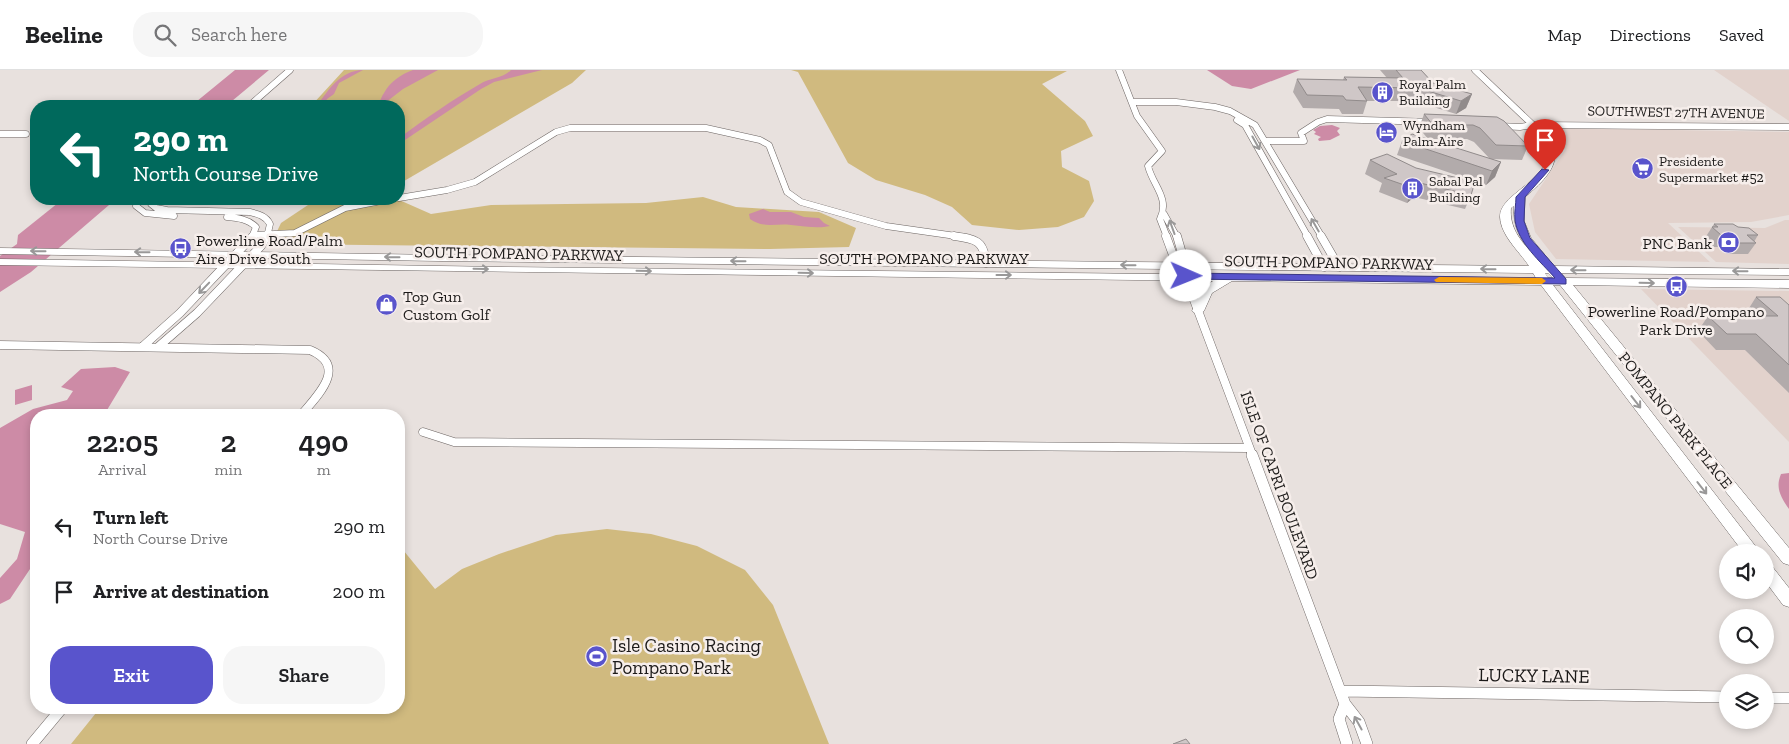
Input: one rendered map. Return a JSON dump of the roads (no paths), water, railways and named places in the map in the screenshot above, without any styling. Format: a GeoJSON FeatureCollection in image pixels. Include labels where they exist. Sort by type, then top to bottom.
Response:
{"type":"FeatureCollection","features":[{"type":"Feature","properties":{"kind":"main road","name":"SOUTHWEST 27TH AVENUE"},"geometry":{"type":"LineString","coordinates":[[1533,125],[1789,127]]}},
{"type":"Feature","properties":{"kind":"main road"},"geometry":{"type":"LineString","coordinates":[[1520,197],[1545,170],[1551,158],[1549,146],[1533,125]]}},
{"type":"Feature","properties":{"kind":"main road","name":"POMPANO PARK PLACE"},"geometry":{"type":"LineString","coordinates":[[1520,197],[1506,207],[1506,220],[1513,238],[1746,544]]}},
{"type":"Feature","properties":{"kind":"main road","name":"POMPANO PARK PLACE"},"geometry":{"type":"LineString","coordinates":[[1520,197],[1519,217],[1522,230],[1533,248],[1563,282],[1789,559]]}},
{"type":"Feature","properties":{"kind":"main road","name":"SOUTH POMPANO PARKWAY"},"geometry":{"type":"LineString","coordinates":[[3,250],[986,263],[1183,270],[1232,277],[1789,284]]}},
{"type":"Feature","properties":{"kind":"main road","name":"SOUTH POMPANO PARKWAY"},"geometry":{"type":"LineString","coordinates":[[0,262],[863,274],[1324,267],[1789,272]]}},
{"type":"Feature","properties":{"kind":"main road"},"geometry":{"type":"LineString","coordinates":[[863,274],[884,269],[965,270],[986,263]]}},
{"type":"Feature","properties":{"kind":"main road"},"geometry":{"type":"LineString","coordinates":[[1198,312],[1210,287],[1232,277]]}},
{"type":"Feature","properties":{"kind":"main road"},"geometry":{"type":"LineString","coordinates":[[1774,581],[1789,600]]}},
{"type":"Feature","properties":{"kind":"street"},"geometry":{"type":"LineString","coordinates":[[256,100],[290,70]]}},
{"type":"Feature","properties":{"kind":"street"},"geometry":{"type":"LineString","coordinates":[[1119,70],[1132,104]]}},
{"type":"Feature","properties":{"kind":"street"},"geometry":{"type":"LineString","coordinates":[[1475,70],[1533,125]]}},
{"type":"Feature","properties":{"kind":"street"},"geometry":{"type":"LineString","coordinates":[[1132,104],[1176,102],[1215,107],[1230,111],[1255,124],[1340,267]]}},
{"type":"Feature","properties":{"kind":"street"},"geometry":{"type":"LineString","coordinates":[[1132,104],[1198,108],[1215,111],[1245,125],[1324,267]]}},
{"type":"Feature","properties":{"kind":"street","name":"ISLE OF CAPRI BOULEVARD"},"geometry":{"type":"LineString","coordinates":[[1132,104],[1137,116],[1162,151],[1148,166],[1164,200],[1164,214],[1160,219],[1183,270],[1345,704],[1359,722],[1367,744]]}},
{"type":"Feature","properties":{"kind":"street"},"geometry":{"type":"LineString","coordinates":[[1266,141],[1303,139],[1301,133],[1318,122],[1327,119],[1443,122]]}},
{"type":"Feature","properties":{"kind":"street","name":"SOUTHWEST 27TH AVENUE"},"geometry":{"type":"LineString","coordinates":[[1490,124],[1520,127],[1533,125]]}},
{"type":"Feature","properties":{"kind":"street"},"geometry":{"type":"LineString","coordinates":[[405,197],[461,187],[475,182],[556,132],[570,128],[706,128],[760,140],[769,145],[787,192],[801,202],[886,226],[973,239],[980,243],[984,250],[986,263]]}},
{"type":"Feature","properties":{"kind":"street"},"geometry":{"type":"LineString","coordinates":[[0,134],[26,134]]}},
{"type":"Feature","properties":{"kind":"street"},"geometry":{"type":"LineString","coordinates":[[1273,175],[1286,175]]}},
{"type":"Feature","properties":{"kind":"street"},"geometry":{"type":"LineString","coordinates":[[136,205],[145,213],[241,218],[252,221],[256,227],[254,236],[228,264],[180,313],[142,347]]}},
{"type":"Feature","properties":{"kind":"street"},"geometry":{"type":"LineString","coordinates":[[152,205],[156,208],[168,210],[250,212],[262,214],[268,218],[271,224],[269,236],[245,264],[197,313],[158,347]]}},
{"type":"Feature","properties":{"kind":"street"},"geometry":{"type":"LineString","coordinates":[[254,236],[295,233],[344,208],[360,205]]}},
{"type":"Feature","properties":{"kind":"street"},"geometry":{"type":"LineString","coordinates":[[1292,209],[1305,209]]}},
{"type":"Feature","properties":{"kind":"street"},"geometry":{"type":"LineString","coordinates":[[502,270],[510,258]]}},
{"type":"Feature","properties":{"kind":"street"},"geometry":{"type":"LineString","coordinates":[[0,345],[264,348],[317,352],[323,356],[330,366],[329,378],[306,409]]}},
{"type":"Feature","properties":{"kind":"street"},"geometry":{"type":"LineString","coordinates":[[423,432],[454,442],[1248,448]]}},
{"type":"Feature","properties":{"kind":"street","name":"LUCKY LANE"},"geometry":{"type":"LineString","coordinates":[[1340,691],[1719,697]]}},
{"type":"Feature","properties":{"kind":"street"},"geometry":{"type":"LineString","coordinates":[[1774,698],[1789,698]]}},
{"type":"Feature","properties":{"kind":"street","name":"ISLE OF CAPRI BOULEVARD"},"geometry":{"type":"LineString","coordinates":[[1345,704],[1339,719],[1347,744]]}},
{"type":"Feature","properties":{"kind":"street"},"geometry":{"type":"LineString","coordinates":[[32,744],[57,714]]}},
{"type":"Feature","properties":{"kind":"place","name":"Royal Palm Building"},"geometry":{"type":"Point","coordinates":[1383,92]}},
{"type":"Feature","properties":{"kind":"place","name":"Wyndham Palm-Aire"},"geometry":{"type":"Point","coordinates":[1387,133]}},
{"type":"Feature","properties":{"kind":"place","name":"Presidente Supermarket #52"},"geometry":{"type":"Point","coordinates":[1643,169]}},
{"type":"Feature","properties":{"kind":"place","name":"Sabal Pal Building"},"geometry":{"type":"Point","coordinates":[1413,189]}},
{"type":"Feature","properties":{"kind":"place","name":"PNC Bank"},"geometry":{"type":"Point","coordinates":[1728,243]}},
{"type":"Feature","properties":{"kind":"place","name":"Powerline Road/Palm Aire Drive South"},"geometry":{"type":"Point","coordinates":[180,249]}},
{"type":"Feature","properties":{"kind":"place","name":"Powerline Road/Pompano Park Drive"},"geometry":{"type":"Point","coordinates":[1676,287]}},
{"type":"Feature","properties":{"kind":"place","name":"Top Gun Custom Golf"},"geometry":{"type":"Point","coordinates":[387,305]}},
{"type":"Feature","properties":{"kind":"place","name":"Isle Casino Racing Pompano Park"},"geometry":{"type":"Point","coordinates":[596,656]}}]}
